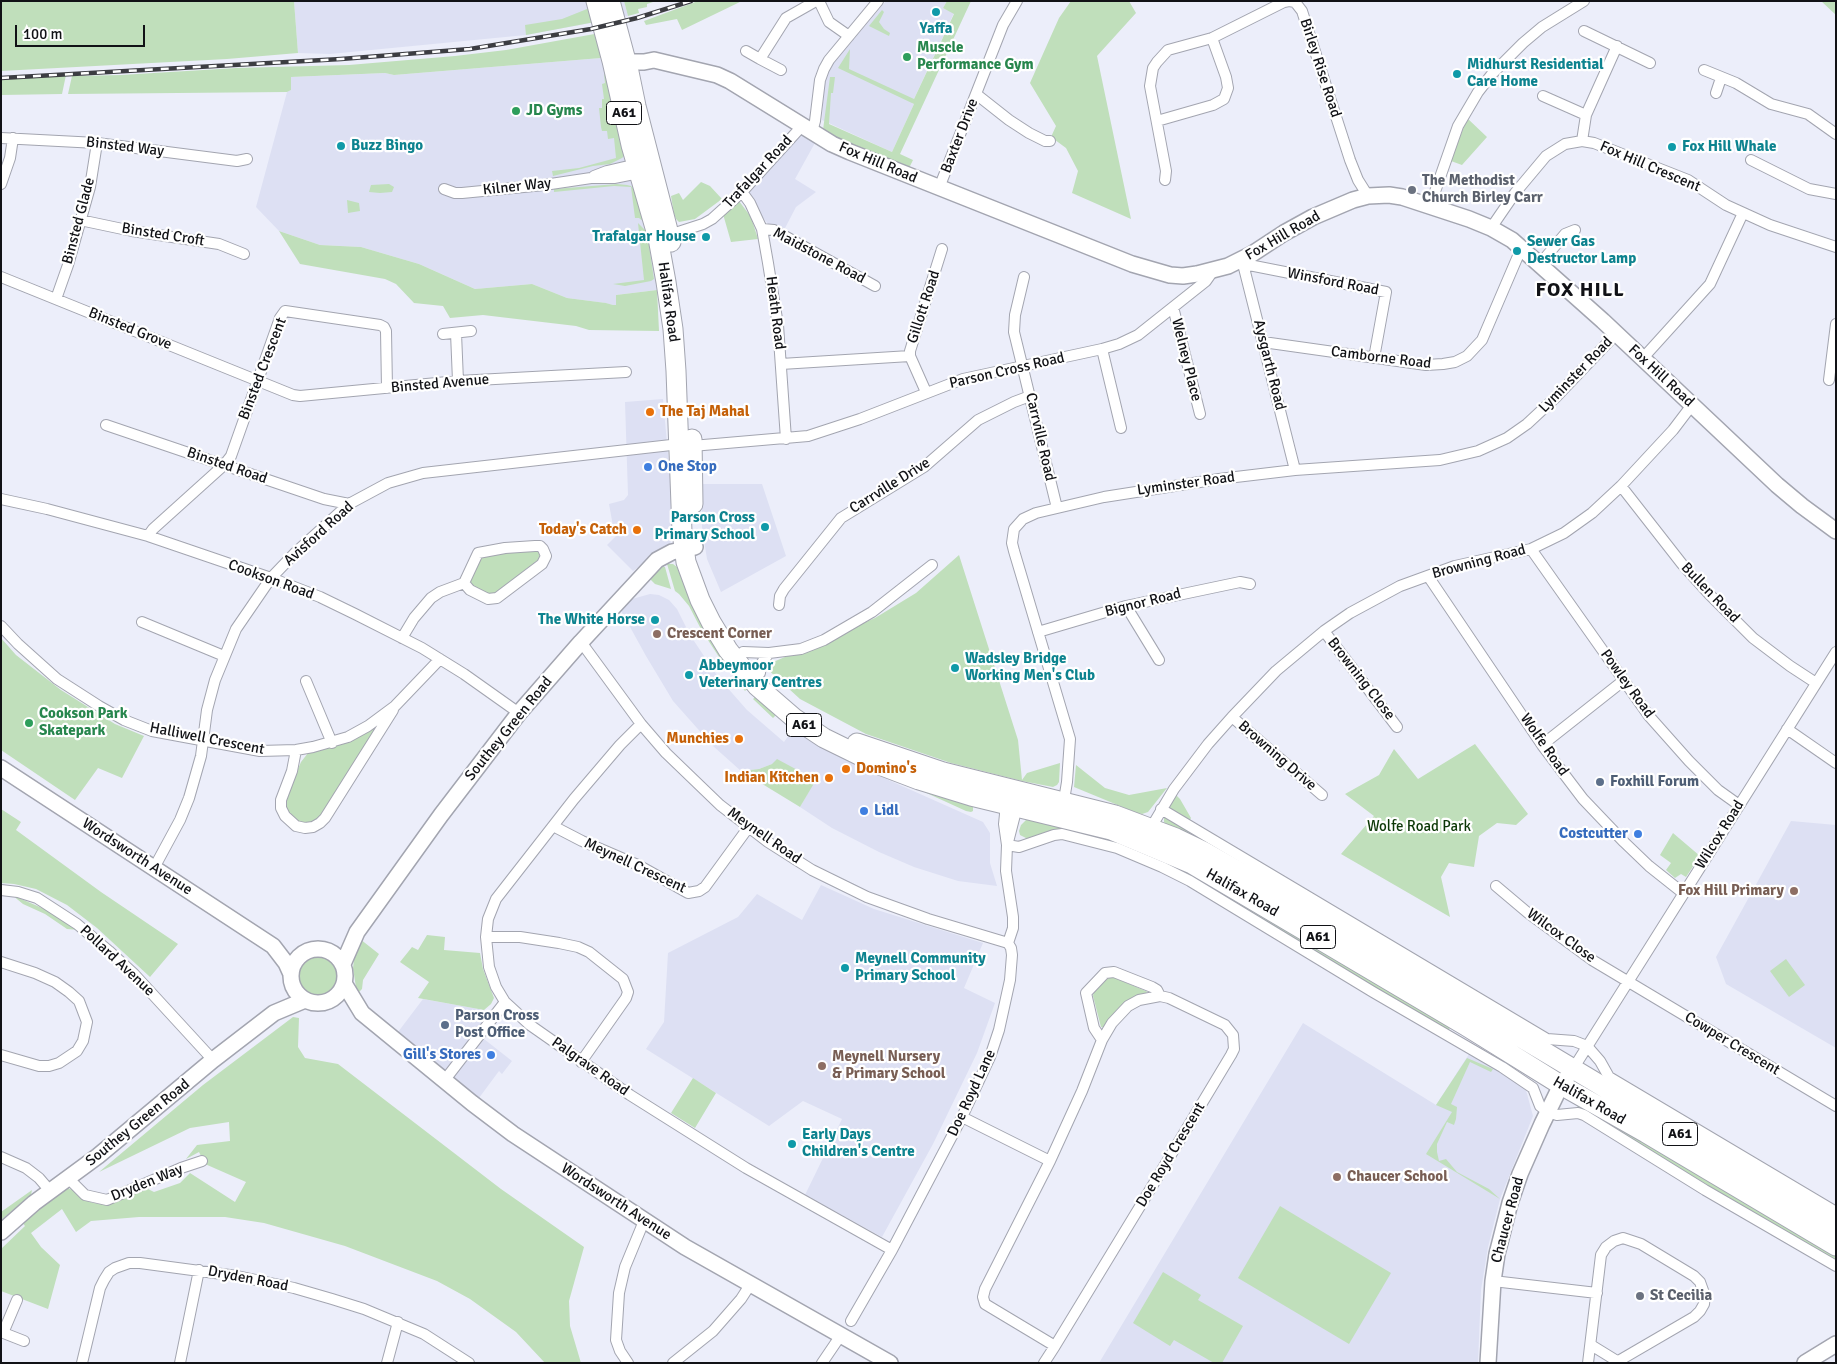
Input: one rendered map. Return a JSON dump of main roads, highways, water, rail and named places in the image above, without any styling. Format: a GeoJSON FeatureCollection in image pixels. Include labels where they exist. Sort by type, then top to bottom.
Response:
{"type":"FeatureCollection","features":[{"type":"Feature","properties":{"kind":"highway","name":"A61"},"geometry":{"type":"LineString","coordinates":[[596,1],[621,58]]}},
{"type":"Feature","properties":{"kind":"highway","name":"A61"},"geometry":{"type":"LineString","coordinates":[[610,1],[621,58]]}},
{"type":"Feature","properties":{"kind":"highway","name":"Halifax Road"},"geometry":{"type":"LineString","coordinates":[[621,58],[643,168],[663,237],[682,315],[691,576],[711,622],[728,650],[757,686],[794,718],[824,738],[877,764],[919,780],[1062,809],[1111,830],[1148,836],[1203,851],[1242,872],[1836,1226]]}},
{"type":"Feature","properties":{"kind":"highway","name":"Halifax Road"},"geometry":{"type":"LineString","coordinates":[[690,547],[711,596],[743,652],[760,673],[799,710],[857,743],[1013,800]]}},
{"type":"Feature","properties":{"kind":"highway","name":"Halifax Road"},"geometry":{"type":"LineString","coordinates":[[1148,836],[1561,1085],[1655,1138],[1836,1246]]}},
{"type":"Feature","properties":{"kind":"railway"},"geometry":{"type":"LineString","coordinates":[[1,78],[341,59],[470,49],[591,29],[637,18],[691,1]]}},
{"type":"Feature","properties":{"kind":"place","name":"Yaffa"},"geometry":{"type":"Point","coordinates":[936,12]}},
{"type":"Feature","properties":{"kind":"place","name":"Muscle Performance Gym"},"geometry":{"type":"Point","coordinates":[907,57]}},
{"type":"Feature","properties":{"kind":"place","name":"Midhurst Residential Care Home"},"geometry":{"type":"Point","coordinates":[1457,74]}},
{"type":"Feature","properties":{"kind":"place","name":"JD Gyms"},"geometry":{"type":"Point","coordinates":[516,111]}},
{"type":"Feature","properties":{"kind":"place","name":"Buzz Bingo"},"geometry":{"type":"Point","coordinates":[341,146]}},
{"type":"Feature","properties":{"kind":"place","name":"Fox Hill Whale"},"geometry":{"type":"Point","coordinates":[1672,147]}},
{"type":"Feature","properties":{"kind":"place","name":"The Methodist Church Birley Carr"},"geometry":{"type":"Point","coordinates":[1412,190]}},
{"type":"Feature","properties":{"kind":"place","name":"Trafalgar House"},"geometry":{"type":"Point","coordinates":[706,237]}},
{"type":"Feature","properties":{"kind":"place","name":"Sewer Gas Destructor Lamp"},"geometry":{"type":"Point","coordinates":[1517,251]}},
{"type":"Feature","properties":{"kind":"place","name":"The Taj Mahal"},"geometry":{"type":"Point","coordinates":[650,412]}},
{"type":"Feature","properties":{"kind":"place","name":"One Stop"},"geometry":{"type":"Point","coordinates":[648,467]}},
{"type":"Feature","properties":{"kind":"place","name":"Parson Cross Primary School"},"geometry":{"type":"Point","coordinates":[765,527]}},
{"type":"Feature","properties":{"kind":"place","name":"Today's Catch"},"geometry":{"type":"Point","coordinates":[637,530]}},
{"type":"Feature","properties":{"kind":"place","name":"The White Horse"},"geometry":{"type":"Point","coordinates":[655,620]}},
{"type":"Feature","properties":{"kind":"place","name":"Crescent Corner"},"geometry":{"type":"Point","coordinates":[657,634]}},
{"type":"Feature","properties":{"kind":"place","name":"Wadsley Bridge Working Men's Club"},"geometry":{"type":"Point","coordinates":[955,668]}},
{"type":"Feature","properties":{"kind":"place","name":"Abbeymoor Veterinary Centres"},"geometry":{"type":"Point","coordinates":[689,675]}},
{"type":"Feature","properties":{"kind":"place","name":"Cookson Park Skatepark"},"geometry":{"type":"Point","coordinates":[29,723]}},
{"type":"Feature","properties":{"kind":"place","name":"Munchies"},"geometry":{"type":"Point","coordinates":[739,739]}},
{"type":"Feature","properties":{"kind":"place","name":"Domino's"},"geometry":{"type":"Point","coordinates":[846,769]}},
{"type":"Feature","properties":{"kind":"place","name":"Indian Kitchen"},"geometry":{"type":"Point","coordinates":[829,778]}},
{"type":"Feature","properties":{"kind":"place","name":"Foxhill Forum"},"geometry":{"type":"Point","coordinates":[1600,782]}},
{"type":"Feature","properties":{"kind":"place","name":"Lidl"},"geometry":{"type":"Point","coordinates":[864,811]}},
{"type":"Feature","properties":{"kind":"place","name":"Costcutter"},"geometry":{"type":"Point","coordinates":[1638,834]}},
{"type":"Feature","properties":{"kind":"place","name":"Fox Hill Primary"},"geometry":{"type":"Point","coordinates":[1794,891]}},
{"type":"Feature","properties":{"kind":"place","name":"Meynell Community Primary School"},"geometry":{"type":"Point","coordinates":[845,968]}},
{"type":"Feature","properties":{"kind":"place","name":"Parson Cross Post Office"},"geometry":{"type":"Point","coordinates":[445,1025]}},
{"type":"Feature","properties":{"kind":"place","name":"Gill's Stores"},"geometry":{"type":"Point","coordinates":[491,1055]}},
{"type":"Feature","properties":{"kind":"place","name":"Meynell Nursery & Primary School"},"geometry":{"type":"Point","coordinates":[822,1066]}},
{"type":"Feature","properties":{"kind":"place","name":"Early Days Children's Centre"},"geometry":{"type":"Point","coordinates":[792,1144]}},
{"type":"Feature","properties":{"kind":"place","name":"Chaucer School"},"geometry":{"type":"Point","coordinates":[1337,1177]}},
{"type":"Feature","properties":{"kind":"place","name":"St Cecilia"},"geometry":{"type":"Point","coordinates":[1640,1296]}},
{"type":"Feature","properties":{"kind":"district","name":"FOX HILL"},"geometry":{"type":"Point","coordinates":[1580,291]}},
{"type":"Feature","properties":{"kind":"park label","name":"Wolfe Road Park"},"geometry":{"type":"Point","coordinates":[1419,827]}}]}
